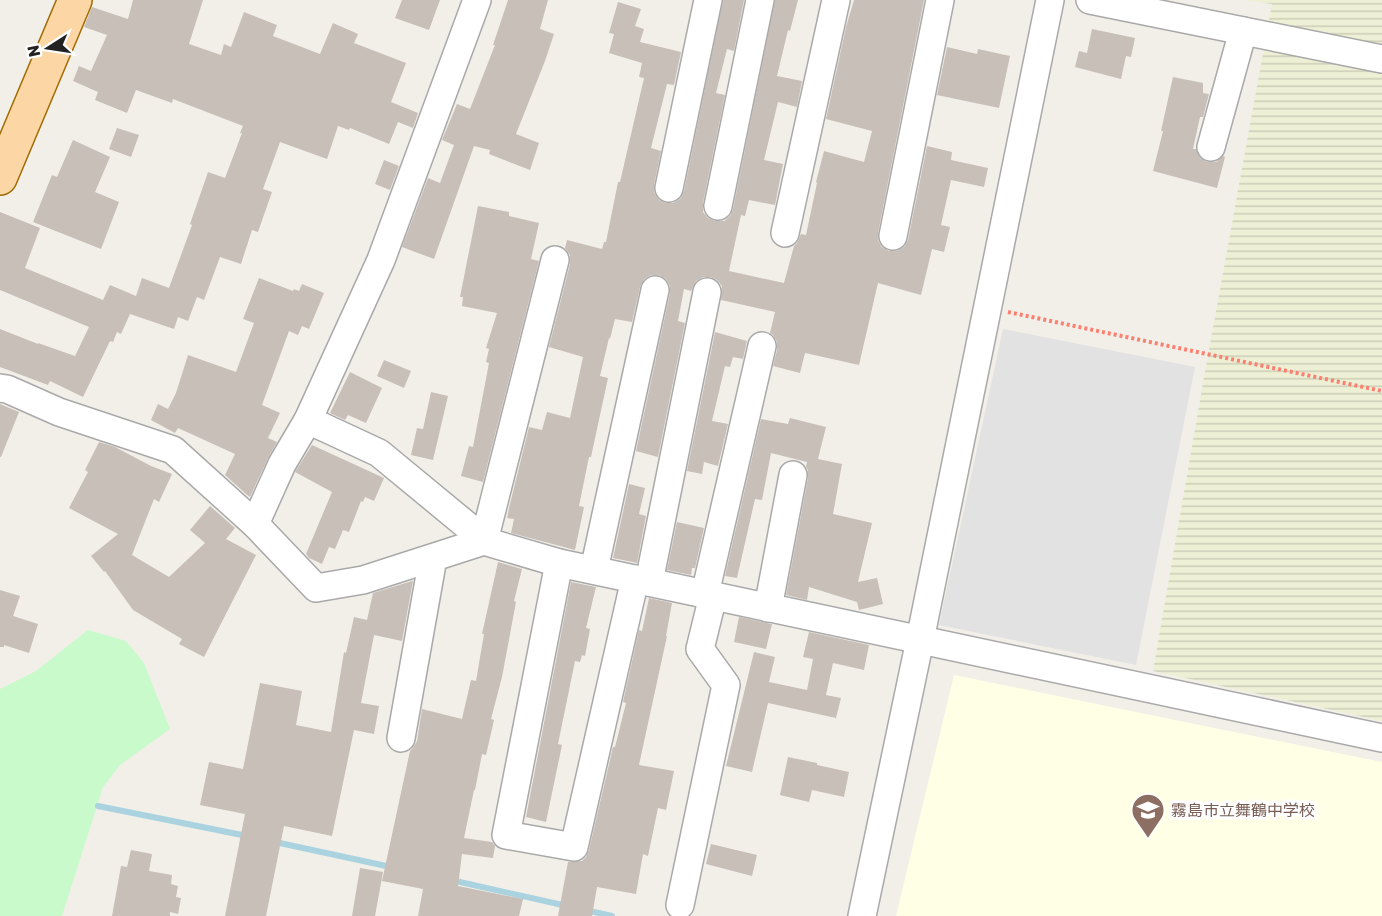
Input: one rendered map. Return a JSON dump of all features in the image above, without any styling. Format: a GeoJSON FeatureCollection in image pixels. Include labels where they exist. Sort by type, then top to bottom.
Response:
{"type":"FeatureCollection","features":[{"type":"Feature","properties":{"kind":"main road"},"geometry":{"type":"LineString","coordinates":[[0,178],[75,0]]}},
{"type":"Feature","properties":{"kind":"street"},"geometry":{"type":"LineString","coordinates":[[255,524],[282,464],[309,420],[381,260],[477,0]]}},
{"type":"Feature","properties":{"kind":"street"},"geometry":{"type":"LineString","coordinates":[[669,188],[708,0]]}},
{"type":"Feature","properties":{"kind":"street"},"geometry":{"type":"LineString","coordinates":[[718,206],[760,0]]}},
{"type":"Feature","properties":{"kind":"street"},"geometry":{"type":"LineString","coordinates":[[785,233],[836,0]]}},
{"type":"Feature","properties":{"kind":"street"},"geometry":{"type":"LineString","coordinates":[[893,236],[940,0]]}},
{"type":"Feature","properties":{"kind":"street"},"geometry":{"type":"LineString","coordinates":[[862,916],[1050,0]]}},
{"type":"Feature","properties":{"kind":"street"},"geometry":{"type":"LineString","coordinates":[[1090,0],[1382,58]]}},
{"type":"Feature","properties":{"kind":"street"},"geometry":{"type":"LineString","coordinates":[[1211,147],[1243,31]]}},
{"type":"Feature","properties":{"kind":"street"},"geometry":{"type":"LineString","coordinates":[[484,541],[555,260]]}},
{"type":"Feature","properties":{"kind":"street"},"geometry":{"type":"LineString","coordinates":[[594,570],[655,290]]}},
{"type":"Feature","properties":{"kind":"street"},"geometry":{"type":"LineString","coordinates":[[559,563],[506,835],[574,847],[642,581],[707,292]]}},
{"type":"Feature","properties":{"kind":"street"},"geometry":{"type":"LineString","coordinates":[[680,905],[726,685],[700,650],[709,595],[762,346]]}},
{"type":"Feature","properties":{"kind":"street"},"geometry":{"type":"LineString","coordinates":[[0,388],[59,412],[173,450],[255,524],[316,588],[363,579],[484,541]]}},
{"type":"Feature","properties":{"kind":"street"},"geometry":{"type":"LineString","coordinates":[[309,420],[379,453],[484,541],[559,563],[1382,738]]}},
{"type":"Feature","properties":{"kind":"street"},"geometry":{"type":"LineString","coordinates":[[768,608],[793,475]]}},
{"type":"Feature","properties":{"kind":"street"},"geometry":{"type":"LineString","coordinates":[[400,738],[433,558]]}},
{"type":"Feature","properties":{"kind":"path"},"geometry":{"type":"LineString","coordinates":[[987,307],[1382,391]]}},
{"type":"Feature","properties":{"kind":"shaded area"},"geometry":{"type":"Polygon","coordinates":[[[1244,0],[1382,0],[1382,721],[1153,671],[1272,4],[1244,0]]]}},
{"type":"Feature","properties":{"kind":"shaded area"},"geometry":{"type":"Polygon","coordinates":[[[1003,329],[1195,367],[1136,665],[939,625],[1003,329]]]}},
{"type":"Feature","properties":{"kind":"shaded area","name":"霧島市立舞鶴中学校"},"geometry":{"type":"Polygon","coordinates":[[[954,675],[1382,762],[1382,916],[896,916],[954,675]]]}},
{"type":"Feature","properties":{"kind":"green space"},"geometry":{"type":"Polygon","coordinates":[[[88,630],[126,641],[144,663],[170,729],[120,765],[103,787],[62,916],[0,916],[0,689],[36,671],[88,630]]]}},
{"type":"Feature","properties":{"kind":"building"},"geometry":{"type":"Polygon","coordinates":[[[133,0],[203,0],[189,44],[221,55],[224,44],[231,47],[244,12],[277,25],[273,36],[320,54],[333,23],[358,34],[354,43],[406,63],[391,102],[418,113],[413,128],[398,122],[389,144],[350,128],[349,130],[338,126],[327,159],[280,142],[263,189],[272,192],[258,232],[252,230],[241,264],[220,257],[204,300],[197,297],[188,321],[178,317],[174,329],[130,314],[121,334],[117,332],[113,342],[110,341],[83,397],[50,381],[48,385],[0,367],[0,329],[75,356],[89,327],[0,290],[0,212],[40,228],[25,268],[103,300],[110,285],[136,296],[142,278],[169,288],[208,172],[225,178],[243,126],[173,99],[172,103],[136,90],[127,113],[95,100],[98,92],[73,81],[79,66],[91,71],[107,35],[84,27],[92,7],[128,19],[133,0]]]}},
{"type":"Feature","properties":{"kind":"building"},"geometry":{"type":"Polygon","coordinates":[[[402,0],[440,0],[429,30],[395,18],[402,0]]]}},
{"type":"Feature","properties":{"kind":"building"},"geometry":{"type":"Polygon","coordinates":[[[508,0],[548,0],[540,29],[554,34],[516,134],[539,143],[530,170],[489,154],[490,150],[474,146],[434,259],[402,247],[428,178],[440,183],[454,145],[442,140],[457,104],[470,109],[495,45],[493,45],[508,0]]]}},
{"type":"Feature","properties":{"kind":"building"},"geometry":{"type":"Polygon","coordinates":[[[723,0],[744,0],[734,51],[727,49],[716,93],[725,95],[703,203],[703,212],[708,218],[724,221],[733,209],[775,0],[798,0],[777,76],[802,81],[797,107],[778,102],[764,160],[783,164],[775,205],[749,200],[745,216],[741,215],[729,271],[784,283],[794,246],[801,234],[806,235],[824,151],[864,162],[872,131],[826,119],[854,0],[924,0],[878,233],[878,240],[882,247],[889,251],[897,251],[904,247],[908,240],[927,146],[952,152],[951,160],[988,168],[984,187],[951,180],[941,225],[950,227],[944,252],[932,249],[921,295],[878,283],[859,365],[805,353],[800,373],[773,366],[777,342],[770,333],[775,312],[721,300],[722,286],[711,277],[703,277],[696,281],[691,291],[684,289],[678,321],[685,323],[658,457],[636,451],[670,286],[666,279],[659,275],[651,275],[644,279],[632,322],[615,319],[609,338],[600,376],[608,378],[579,506],[584,507],[575,550],[511,533],[514,519],[507,518],[529,427],[542,430],[547,412],[570,418],[583,357],[549,347],[570,264],[570,255],[565,248],[567,240],[602,249],[606,242],[618,182],[620,182],[644,78],[639,77],[642,63],[609,53],[614,34],[609,33],[618,2],[641,9],[635,26],[644,29],[640,42],[681,52],[674,85],[667,84],[651,148],[661,151],[654,192],[659,200],[673,203],[680,199],[684,191],[723,0]]]}},
{"type":"Feature","properties":{"kind":"building"},"geometry":{"type":"Polygon","coordinates":[[[1092,29],[1135,38],[1131,57],[1126,56],[1121,79],[1075,67],[1079,51],[1087,53],[1092,29]]]}},
{"type":"Feature","properties":{"kind":"building"},"geometry":{"type":"Polygon","coordinates":[[[947,47],[977,54],[978,49],[1010,56],[999,108],[937,95],[947,47]]]}},
{"type":"Feature","properties":{"kind":"building"},"geometry":{"type":"Polygon","coordinates":[[[1173,77],[1203,83],[1203,93],[1209,94],[1203,117],[1200,117],[1193,149],[1196,149],[1200,158],[1207,162],[1216,162],[1223,156],[1225,157],[1217,188],[1153,171],[1173,77]]]}},
{"type":"Feature","properties":{"kind":"building"},"geometry":{"type":"Polygon","coordinates":[[[117,128],[139,135],[131,157],[109,149],[117,128]]]}},
{"type":"Feature","properties":{"kind":"building"},"geometry":{"type":"Polygon","coordinates":[[[73,140],[110,157],[95,192],[119,202],[101,249],[33,222],[52,175],[57,177],[73,140]]]}},
{"type":"Feature","properties":{"kind":"building"},"geometry":{"type":"Polygon","coordinates":[[[384,160],[399,166],[390,190],[375,184],[384,160]]]}},
{"type":"Feature","properties":{"kind":"building"},"geometry":{"type":"Polygon","coordinates":[[[478,206],[509,212],[509,216],[539,223],[531,259],[539,261],[483,482],[461,476],[469,446],[473,447],[489,363],[486,362],[489,349],[486,348],[497,313],[462,306],[463,297],[460,297],[478,206]]]}},
{"type":"Feature","properties":{"kind":"building"},"geometry":{"type":"Polygon","coordinates":[[[259,278],[293,291],[294,289],[299,291],[302,284],[324,293],[309,329],[302,326],[298,335],[289,331],[262,405],[280,413],[268,438],[277,442],[250,497],[225,475],[235,454],[178,428],[175,433],[151,420],[158,404],[168,409],[176,393],[188,355],[236,372],[254,323],[243,319],[259,278]]]}},
{"type":"Feature","properties":{"kind":"building"},"geometry":{"type":"Polygon","coordinates":[[[715,332],[747,341],[743,359],[733,357],[730,367],[725,366],[712,421],[728,424],[718,466],[704,462],[702,474],[687,471],[715,332]]]}},
{"type":"Feature","properties":{"kind":"building"},"geometry":{"type":"Polygon","coordinates":[[[384,360],[411,371],[404,388],[377,376],[384,360]]]}},
{"type":"Feature","properties":{"kind":"building"},"geometry":{"type":"Polygon","coordinates":[[[350,372],[382,388],[366,423],[348,415],[345,420],[330,413],[350,372]]]}},
{"type":"Feature","properties":{"kind":"building"},"geometry":{"type":"Polygon","coordinates":[[[431,392],[448,396],[433,460],[411,455],[417,428],[423,429],[431,392]]]}},
{"type":"Feature","properties":{"kind":"building"},"geometry":{"type":"Polygon","coordinates":[[[0,404],[19,412],[1,457],[0,457],[0,404]]]}},
{"type":"Feature","properties":{"kind":"building"},"geometry":{"type":"Polygon","coordinates":[[[790,418],[826,427],[818,459],[842,464],[833,514],[872,523],[858,582],[877,578],[883,604],[859,610],[857,602],[809,587],[807,600],[786,595],[808,470],[807,462],[771,453],[762,500],[755,499],[737,578],[725,576],[761,419],[788,424],[790,418]]]}},
{"type":"Feature","properties":{"kind":"building"},"geometry":{"type":"Polygon","coordinates":[[[99,442],[115,447],[172,474],[159,502],[154,499],[132,555],[169,577],[205,543],[190,530],[210,506],[235,528],[226,539],[256,555],[204,657],[179,644],[182,639],[133,610],[105,571],[91,556],[118,534],[69,508],[88,472],[85,470],[99,442]]]}},
{"type":"Feature","properties":{"kind":"building"},"geometry":{"type":"Polygon","coordinates":[[[312,445],[384,478],[374,501],[365,497],[363,502],[361,501],[349,532],[343,530],[335,549],[329,547],[322,564],[309,558],[306,554],[332,492],[295,472],[312,445]]]}},
{"type":"Feature","properties":{"kind":"building"},"geometry":{"type":"Polygon","coordinates":[[[629,484],[645,488],[639,514],[646,516],[637,563],[613,558],[629,484]]]}},
{"type":"Feature","properties":{"kind":"building"},"geometry":{"type":"Polygon","coordinates":[[[677,522],[704,528],[695,568],[692,568],[691,575],[667,570],[677,522]]]}},
{"type":"Feature","properties":{"kind":"building"},"geometry":{"type":"Polygon","coordinates":[[[498,562],[522,569],[514,601],[516,602],[502,677],[491,719],[494,720],[486,755],[482,754],[464,838],[492,842],[495,846],[493,858],[462,854],[458,886],[523,899],[519,916],[418,916],[423,889],[382,881],[410,751],[417,741],[422,709],[462,719],[471,680],[476,681],[484,634],[482,634],[498,562]]]}},
{"type":"Feature","properties":{"kind":"building"},"geometry":{"type":"Polygon","coordinates":[[[413,581],[402,641],[374,635],[361,703],[379,706],[374,734],[354,730],[332,836],[284,826],[266,916],[225,916],[245,814],[200,805],[209,762],[243,769],[260,683],[302,691],[296,725],[331,732],[344,652],[346,653],[354,617],[367,620],[373,593],[413,581]]]}},
{"type":"Feature","properties":{"kind":"building"},"geometry":{"type":"Polygon","coordinates":[[[571,582],[596,587],[586,628],[590,629],[585,656],[582,655],[580,662],[575,661],[558,744],[562,745],[546,822],[526,817],[571,582]]]}},
{"type":"Feature","properties":{"kind":"building"},"geometry":{"type":"Polygon","coordinates":[[[0,590],[20,596],[13,616],[38,624],[29,653],[4,645],[0,647],[0,590]]]}},
{"type":"Feature","properties":{"kind":"building"},"geometry":{"type":"Polygon","coordinates":[[[649,598],[672,603],[639,765],[674,771],[666,810],[658,808],[648,856],[643,854],[636,894],[597,887],[592,916],[558,916],[568,862],[582,861],[589,850],[613,747],[615,747],[626,703],[623,702],[639,630],[642,631],[649,598]]]}},
{"type":"Feature","properties":{"kind":"building"},"geometry":{"type":"Polygon","coordinates":[[[739,617],[772,624],[766,649],[734,642],[739,617]]]}},
{"type":"Feature","properties":{"kind":"building"},"geometry":{"type":"Polygon","coordinates":[[[809,632],[869,645],[864,670],[833,663],[826,695],[841,698],[836,718],[768,703],[752,772],[726,766],[754,652],[775,657],[769,682],[807,690],[813,659],[803,657],[809,632]]]}},
{"type":"Feature","properties":{"kind":"building"},"geometry":{"type":"Polygon","coordinates":[[[788,757],[849,772],[844,797],[812,790],[809,802],[780,795],[788,757]]]}},
{"type":"Feature","properties":{"kind":"building"},"geometry":{"type":"Polygon","coordinates":[[[711,844],[757,855],[752,876],[706,864],[711,844]]]}},
{"type":"Feature","properties":{"kind":"building"},"geometry":{"type":"Polygon","coordinates":[[[131,850],[152,854],[149,871],[172,875],[171,884],[178,886],[176,897],[181,898],[178,914],[170,912],[170,916],[112,916],[121,866],[127,867],[131,850]]]}},
{"type":"Feature","properties":{"kind":"building"},"geometry":{"type":"Polygon","coordinates":[[[360,868],[383,872],[375,916],[352,916],[360,868]]]}},
{"type":"Feature","properties":{"kind":"waterway"},"geometry":{"type":"LineString","coordinates":[[98,806],[247,836]]}},
{"type":"Feature","properties":{"kind":"waterway"},"geometry":{"type":"LineString","coordinates":[[275,842],[391,867]]}},
{"type":"Feature","properties":{"kind":"waterway"},"geometry":{"type":"LineString","coordinates":[[451,880],[567,906]]}},
{"type":"Feature","properties":{"kind":"waterway"},"geometry":{"type":"LineString","coordinates":[[585,910],[612,916]]}},
{"type":"Feature","properties":{"kind":"place","name":"霧島市立舞鶴中学校"},"geometry":{"type":"Point","coordinates":[1148,839]}}]}
